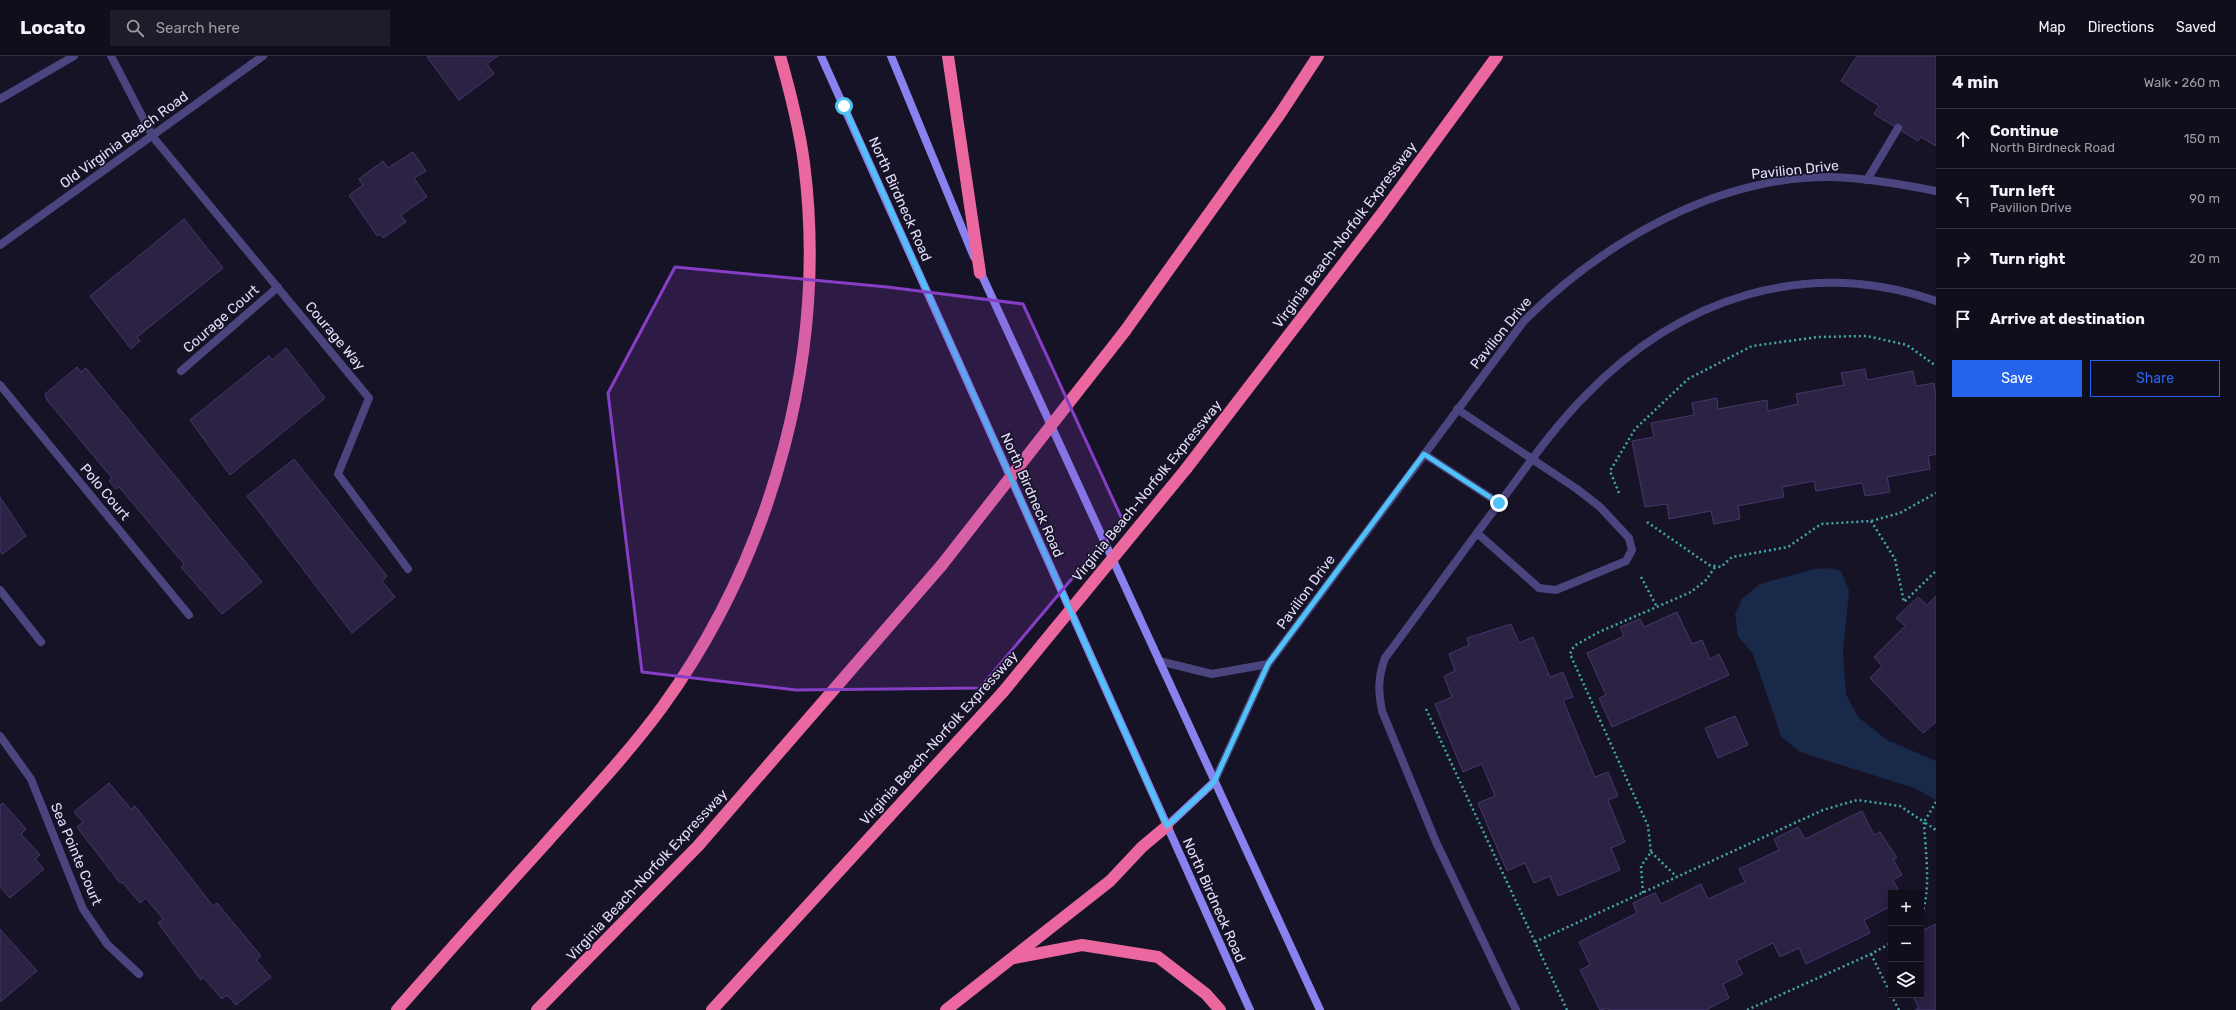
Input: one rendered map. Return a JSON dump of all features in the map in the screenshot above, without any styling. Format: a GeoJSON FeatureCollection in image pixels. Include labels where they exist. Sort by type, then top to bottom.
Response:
{"type":"FeatureCollection","features":[{"type":"Feature","properties":{"kind":"highway"},"geometry":{"type":"LineString","coordinates":[[397,1010],[615,766],[663,705],[706,639],[741,570],[764,516],[782,459],[798,387],[807,306],[809,238],[804,163],[793,101],[780,56]]}},
{"type":"Feature","properties":{"kind":"highway"},"geometry":{"type":"LineString","coordinates":[[948,56],[980,273]]}},
{"type":"Feature","properties":{"kind":"highway","name":"Virginia Beach-Norfolk Expressway"},"geometry":{"type":"LineString","coordinates":[[537,1010],[698,846],[940,566],[1125,331],[1280,114],[1318,56]]}},
{"type":"Feature","properties":{"kind":"highway","name":"Virginia Beach-Norfolk Expressway"},"geometry":{"type":"LineString","coordinates":[[712,1010],[1003,692],[1186,469],[1383,212],[1497,56]]}},
{"type":"Feature","properties":{"kind":"highway"},"geometry":{"type":"LineString","coordinates":[[946,1010],[1110,881],[1142,847],[1167,826]]}},
{"type":"Feature","properties":{"kind":"highway"},"geometry":{"type":"LineString","coordinates":[[1011,959],[1082,945],[1158,957],[1206,994],[1220,1010]]}},
{"type":"Feature","properties":{"kind":"main road","name":"North Birdneck Road"},"geometry":{"type":"LineString","coordinates":[[821,56],[1250,1010]]}},
{"type":"Feature","properties":{"kind":"main road"},"geometry":{"type":"LineString","coordinates":[[891,56],[980,273],[1320,1010]]}},
{"type":"Feature","properties":{"kind":"main road","name":"Pavilion Drive"},"geometry":{"type":"LineString","coordinates":[[1167,826],[1214,782]]}},
{"type":"Feature","properties":{"kind":"street"},"geometry":{"type":"LineString","coordinates":[[0,99],[74,56]]}},
{"type":"Feature","properties":{"kind":"street","name":"Courage Way"},"geometry":{"type":"LineString","coordinates":[[111,56],[153,137],[369,398],[338,474],[408,569]]}},
{"type":"Feature","properties":{"kind":"street","name":"Old Virginia Beach Road"},"geometry":{"type":"LineString","coordinates":[[0,245],[153,137],[263,56]]}},
{"type":"Feature","properties":{"kind":"street"},"geometry":{"type":"LineString","coordinates":[[1866,180],[1898,128]]}},
{"type":"Feature","properties":{"kind":"street","name":"Pavilion Drive"},"geometry":{"type":"LineString","coordinates":[[1214,782],[1268,664],[1524,321],[1551,295],[1603,254],[1672,215],[1731,191],[1775,182],[1830,177],[1885,181],[1936,191]]}},
{"type":"Feature","properties":{"kind":"street"},"geometry":{"type":"LineString","coordinates":[[1516,1010],[1436,842],[1382,711],[1378,693],[1379,675],[1385,658],[1532,459],[1586,395],[1635,351],[1680,321],[1728,300],[1768,289],[1820,283],[1871,285],[1911,293],[1936,301]]}},
{"type":"Feature","properties":{"kind":"street","name":"Courage Court"},"geometry":{"type":"LineString","coordinates":[[181,371],[278,287]]}},
{"type":"Feature","properties":{"kind":"street","name":"Polo Court"},"geometry":{"type":"LineString","coordinates":[[0,385],[189,615]]}},
{"type":"Feature","properties":{"kind":"street"},"geometry":{"type":"LineString","coordinates":[[1457,409],[1600,507],[1629,538],[1632,550],[1626,560],[1556,590],[1539,588],[1477,533]]}},
{"type":"Feature","properties":{"kind":"street"},"geometry":{"type":"LineString","coordinates":[[1424,454],[1499,503]]}},
{"type":"Feature","properties":{"kind":"street"},"geometry":{"type":"LineString","coordinates":[[0,590],[41,642]]}},
{"type":"Feature","properties":{"kind":"street"},"geometry":{"type":"LineString","coordinates":[[1159,660],[1212,674],[1268,664]]}},
{"type":"Feature","properties":{"kind":"street","name":"Sea Pointe Court"},"geometry":{"type":"LineString","coordinates":[[0,736],[31,779],[83,909],[108,944],[139,974]]}},
{"type":"Feature","properties":{"kind":"path"},"geometry":{"type":"LineString","coordinates":[[1623,497],[1618,491],[1610,471],[1635,429],[1688,379],[1752,346],[1818,337],[1867,336],[1907,345],[1936,366]]}},
{"type":"Feature","properties":{"kind":"path"},"geometry":{"type":"LineString","coordinates":[[1644,520],[1715,567],[1721,567],[1732,557],[1788,547],[1821,524],[1871,521],[1900,513],[1936,493]]}},
{"type":"Feature","properties":{"kind":"path"},"geometry":{"type":"LineString","coordinates":[[1871,521],[1895,559],[1904,602],[1936,571]]}},
{"type":"Feature","properties":{"kind":"path"},"geometry":{"type":"LineString","coordinates":[[1628,555],[1657,607]]}},
{"type":"Feature","properties":{"kind":"path"},"geometry":{"type":"LineString","coordinates":[[1677,877],[1651,852],[1648,826],[1570,654],[1574,646],[1592,635],[1691,592],[1706,580],[1715,567]]}},
{"type":"Feature","properties":{"kind":"path"},"geometry":{"type":"LineString","coordinates":[[1426,709],[1567,1010]]}},
{"type":"Feature","properties":{"kind":"path"},"geometry":{"type":"LineString","coordinates":[[1536,942],[1823,810],[1857,800],[1900,806],[1936,830]]}},
{"type":"Feature","properties":{"kind":"path"},"geometry":{"type":"LineString","coordinates":[[1924,909],[1926,878],[1924,822],[1936,802]]}},
{"type":"Feature","properties":{"kind":"path"},"geometry":{"type":"LineString","coordinates":[[1642,893],[1641,866],[1651,852]]}},
{"type":"Feature","properties":{"kind":"path"},"geometry":{"type":"LineString","coordinates":[[1747,1010],[1871,954],[1888,945]]}},
{"type":"Feature","properties":{"kind":"path"},"geometry":{"type":"LineString","coordinates":[[1871,954],[1888,989]]}},
{"type":"Feature","properties":{"kind":"path"},"geometry":{"type":"LineString","coordinates":[[1893,998],[1899,1010]]}},
{"type":"Feature","properties":{"kind":"highlighted area"},"geometry":{"type":"Polygon","coordinates":[[[675,267],[887,287],[1023,304],[1122,519],[980,688],[796,690],[642,672],[608,393],[675,267]]]}},
{"type":"Feature","properties":{"kind":"water"},"geometry":{"type":"Polygon","coordinates":[[[1828,568],[1841,571],[1849,591],[1843,651],[1846,694],[1858,717],[1887,740],[1936,761],[1936,800],[1914,788],[1800,752],[1781,736],[1753,654],[1738,636],[1735,614],[1742,599],[1760,584],[1815,569],[1828,568]]]}},
{"type":"Feature","properties":{"kind":"building"},"geometry":{"type":"Polygon","coordinates":[[[498,56],[487,64],[494,74],[459,100],[427,57],[498,56]]]}},
{"type":"Feature","properties":{"kind":"building"},"geometry":{"type":"Polygon","coordinates":[[[1857,56],[1936,56],[1936,146],[1921,137],[1918,141],[1874,114],[1879,106],[1841,81],[1857,56]]]}},
{"type":"Feature","properties":{"kind":"building"},"geometry":{"type":"Polygon","coordinates":[[[413,152],[426,171],[414,178],[427,197],[401,215],[406,222],[383,238],[380,234],[377,236],[349,195],[363,185],[359,179],[383,161],[388,168],[413,152]]]}},
{"type":"Feature","properties":{"kind":"building"},"geometry":{"type":"Polygon","coordinates":[[[184,219],[223,268],[137,337],[140,341],[131,349],[90,296],[184,219]]]}},
{"type":"Feature","properties":{"kind":"building"},"geometry":{"type":"Polygon","coordinates":[[[286,348],[325,398],[230,475],[190,420],[269,356],[272,360],[286,348]]]}},
{"type":"Feature","properties":{"kind":"building"},"geometry":{"type":"Polygon","coordinates":[[[77,367],[81,372],[86,368],[262,582],[222,614],[181,567],[184,564],[119,487],[116,489],[109,481],[112,478],[47,400],[45,394],[77,367]]]}},
{"type":"Feature","properties":{"kind":"building"},"geometry":{"type":"Polygon","coordinates":[[[1865,369],[1867,380],[1913,371],[1916,386],[1934,383],[1936,396],[1936,454],[1928,456],[1930,469],[1887,477],[1890,492],[1865,496],[1862,483],[1816,491],[1814,481],[1782,487],[1784,497],[1738,506],[1740,519],[1714,524],[1711,511],[1669,519],[1667,504],[1645,507],[1632,441],[1654,437],[1651,423],[1694,415],[1692,403],[1717,398],[1718,409],[1767,400],[1768,411],[1798,404],[1796,394],[1844,385],[1841,373],[1865,369]]]}},
{"type":"Feature","properties":{"kind":"building"},"geometry":{"type":"Polygon","coordinates":[[[294,459],[387,576],[382,581],[395,597],[352,633],[247,496],[294,459]]]}},
{"type":"Feature","properties":{"kind":"building"},"geometry":{"type":"Polygon","coordinates":[[[0,497],[26,536],[2,554],[0,551],[0,497]]]}},
{"type":"Feature","properties":{"kind":"building"},"geometry":{"type":"Polygon","coordinates":[[[1936,596],[1936,722],[1923,733],[1870,678],[1882,666],[1874,657],[1905,626],[1896,618],[1918,597],[1927,605],[1936,596]]]}},
{"type":"Feature","properties":{"kind":"building"},"geometry":{"type":"Polygon","coordinates":[[[1677,612],[1692,644],[1702,640],[1710,659],[1719,654],[1729,675],[1612,727],[1599,698],[1606,695],[1587,653],[1624,636],[1620,627],[1640,619],[1644,627],[1677,612]]]}},
{"type":"Feature","properties":{"kind":"building"},"geometry":{"type":"Polygon","coordinates":[[[1511,624],[1519,643],[1533,637],[1550,677],[1563,672],[1573,697],[1563,700],[1595,777],[1608,772],[1618,796],[1608,800],[1625,842],[1611,848],[1620,870],[1558,896],[1550,876],[1534,883],[1525,863],[1507,871],[1478,803],[1495,796],[1482,764],[1463,772],[1435,704],[1452,697],[1444,676],[1455,671],[1449,654],[1469,645],[1467,638],[1511,624]]]}},
{"type":"Feature","properties":{"kind":"building"},"geometry":{"type":"Polygon","coordinates":[[[1735,716],[1748,745],[1718,758],[1705,728],[1735,716]]]}},
{"type":"Feature","properties":{"kind":"building"},"geometry":{"type":"Polygon","coordinates":[[[109,783],[131,809],[135,806],[213,906],[217,903],[261,956],[256,960],[271,977],[236,1005],[227,995],[222,999],[203,977],[201,980],[158,923],[163,919],[146,898],[140,903],[122,882],[120,883],[77,827],[83,822],[74,812],[109,783]]]}},
{"type":"Feature","properties":{"kind":"building"},"geometry":{"type":"Polygon","coordinates":[[[3,803],[26,829],[21,834],[40,855],[35,859],[44,869],[10,898],[0,887],[0,805],[3,803]]]}},
{"type":"Feature","properties":{"kind":"building"},"geometry":{"type":"Polygon","coordinates":[[[1862,811],[1874,835],[1880,832],[1897,858],[1893,859],[1902,875],[1893,880],[1898,890],[1888,890],[1888,908],[1864,920],[1870,933],[1806,964],[1799,948],[1780,957],[1773,943],[1736,961],[1743,974],[1723,984],[1729,998],[1706,1010],[1609,1010],[1608,1008],[1600,1010],[1580,970],[1590,965],[1579,942],[1637,913],[1633,903],[1655,893],[1661,904],[1701,884],[1708,899],[1745,882],[1739,869],[1779,850],[1774,839],[1798,827],[1805,839],[1862,811]]]}},
{"type":"Feature","properties":{"kind":"building"},"geometry":{"type":"Polygon","coordinates":[[[1936,924],[1936,1010],[1915,1010],[1919,1008],[1914,998],[1924,998],[1924,930],[1936,924]]]}},
{"type":"Feature","properties":{"kind":"building"},"geometry":{"type":"Polygon","coordinates":[[[0,929],[37,971],[0,1002],[0,929]]]}},
{"type":"Feature","properties":{"kind":"route"},"geometry":{"type":"LineString","coordinates":[[844,106],[1167,826],[1214,782],[1268,664],[1424,454],[1499,503]]}}]}
